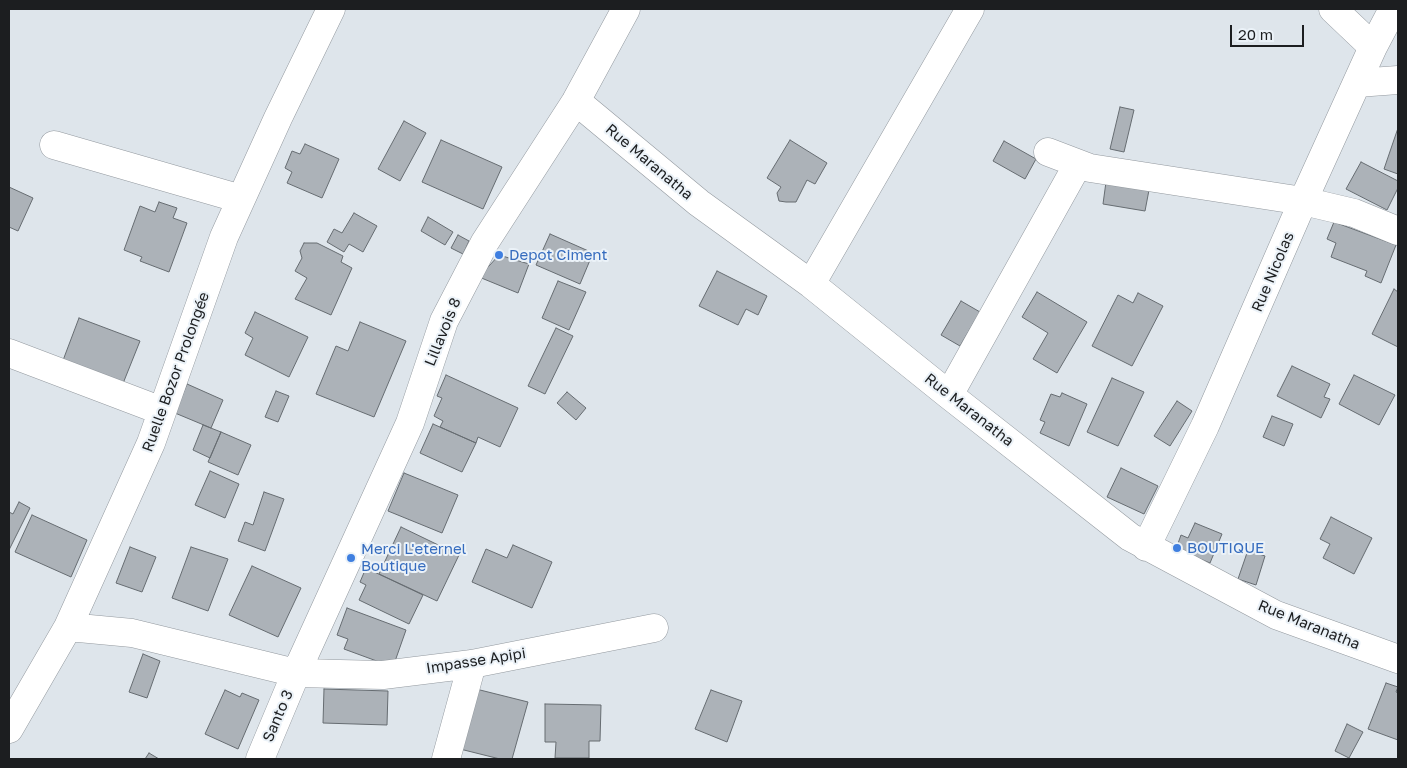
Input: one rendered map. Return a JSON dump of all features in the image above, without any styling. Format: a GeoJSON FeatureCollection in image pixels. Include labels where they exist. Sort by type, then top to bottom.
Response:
{"type":"FeatureCollection","features":[{"type":"Feature","properties":{"kind":"street","name":"Ruelle Bozor Prolongée"},"geometry":{"type":"LineString","coordinates":[[9,729],[68,627],[151,443],[224,237],[278,118],[331,9]]}},
{"type":"Feature","properties":{"kind":"street","name":"Lillavois 8"},"geometry":{"type":"LineString","coordinates":[[296,673],[410,423],[444,321],[485,242],[576,101],[626,9]]}},
{"type":"Feature","properties":{"kind":"street"},"geometry":{"type":"LineString","coordinates":[[811,284],[970,9]]}},
{"type":"Feature","properties":{"kind":"street"},"geometry":{"type":"LineString","coordinates":[[1333,9],[1373,47]]}},
{"type":"Feature","properties":{"kind":"street","name":"Rue Nicolas"},"geometry":{"type":"LineString","coordinates":[[1146,547],[1205,426],[1303,201],[1373,47],[1393,9]]}},
{"type":"Feature","properties":{"kind":"street"},"geometry":{"type":"LineString","coordinates":[[1357,82],[1398,80]]}},
{"type":"Feature","properties":{"kind":"street","name":"Rue Maranatha"},"geometry":{"type":"LineString","coordinates":[[576,101],[698,203],[811,284],[1130,537],[1276,615],[1398,659]]}},
{"type":"Feature","properties":{"kind":"street"},"geometry":{"type":"LineString","coordinates":[[54,146],[241,199]]}},
{"type":"Feature","properties":{"kind":"street"},"geometry":{"type":"LineString","coordinates":[[1048,152],[1090,168],[1303,201],[1354,213],[1398,231]]}},
{"type":"Feature","properties":{"kind":"street"},"geometry":{"type":"LineString","coordinates":[[948,394],[1078,164]]}},
{"type":"Feature","properties":{"kind":"street"},"geometry":{"type":"LineString","coordinates":[[9,353],[162,411]]}},
{"type":"Feature","properties":{"kind":"street","name":"Impasse Apipi"},"geometry":{"type":"LineString","coordinates":[[68,627],[132,633],[296,673],[382,675],[472,664],[654,628]]}},
{"type":"Feature","properties":{"kind":"street"},"geometry":{"type":"LineString","coordinates":[[446,759],[472,664]]}},
{"type":"Feature","properties":{"kind":"street","name":"Santo 3"},"geometry":{"type":"LineString","coordinates":[[260,759],[296,673]]}},
{"type":"Feature","properties":{"kind":"building"},"geometry":{"type":"Polygon","coordinates":[[[1120,107],[1134,110],[1124,152],[1110,149],[1120,107]]]}},
{"type":"Feature","properties":{"kind":"building"},"geometry":{"type":"Polygon","coordinates":[[[404,121],[426,133],[400,181],[378,169],[404,121]]]}},
{"type":"Feature","properties":{"kind":"building"},"geometry":{"type":"Polygon","coordinates":[[[1398,128],[1398,174],[1384,169],[1398,128]]]}},
{"type":"Feature","properties":{"kind":"building"},"geometry":{"type":"Polygon","coordinates":[[[441,140],[502,167],[483,209],[422,182],[441,140]]]}},
{"type":"Feature","properties":{"kind":"building"},"geometry":{"type":"Polygon","coordinates":[[[790,140],[827,163],[815,184],[807,180],[796,202],[779,201],[777,193],[781,187],[767,178],[790,140]]]}},
{"type":"Feature","properties":{"kind":"building"},"geometry":{"type":"Polygon","coordinates":[[[1004,141],[1036,159],[1025,179],[993,161],[1004,141]]]}},
{"type":"Feature","properties":{"kind":"building"},"geometry":{"type":"Polygon","coordinates":[[[305,144],[339,159],[322,198],[287,183],[292,172],[285,168],[292,151],[300,154],[305,144]]]}},
{"type":"Feature","properties":{"kind":"building"},"geometry":{"type":"Polygon","coordinates":[[[1361,162],[1398,181],[1398,188],[1387,210],[1346,189],[1361,162]]]}},
{"type":"Feature","properties":{"kind":"building"},"geometry":{"type":"Polygon","coordinates":[[[1106,182],[1149,190],[1145,211],[1103,204],[1106,182]]]}},
{"type":"Feature","properties":{"kind":"building"},"geometry":{"type":"Polygon","coordinates":[[[9,187],[33,198],[18,231],[9,227],[9,187]]]}},
{"type":"Feature","properties":{"kind":"building"},"geometry":{"type":"Polygon","coordinates":[[[159,202],[177,208],[173,218],[187,223],[169,272],[140,261],[142,257],[124,250],[140,206],[155,212],[159,202]]]}},
{"type":"Feature","properties":{"kind":"building"},"geometry":{"type":"Polygon","coordinates":[[[354,213],[377,226],[363,252],[349,244],[344,252],[327,242],[334,229],[342,233],[354,213]]]}},
{"type":"Feature","properties":{"kind":"building"},"geometry":{"type":"Polygon","coordinates":[[[428,217],[453,232],[445,245],[421,231],[428,217]]]}},
{"type":"Feature","properties":{"kind":"building"},"geometry":{"type":"Polygon","coordinates":[[[1334,222],[1396,245],[1381,283],[1365,276],[1367,271],[1331,257],[1336,243],[1327,239],[1334,222]]]}},
{"type":"Feature","properties":{"kind":"building"},"geometry":{"type":"Polygon","coordinates":[[[550,234],[593,253],[580,284],[536,265],[550,234]]]}},
{"type":"Feature","properties":{"kind":"building"},"geometry":{"type":"Polygon","coordinates":[[[458,235],[469,241],[463,254],[451,248],[458,235]]]}},
{"type":"Feature","properties":{"kind":"building"},"geometry":{"type":"Polygon","coordinates":[[[304,243],[317,243],[343,256],[341,262],[352,268],[331,315],[295,299],[307,278],[295,271],[302,258],[300,251],[304,243]]]}},
{"type":"Feature","properties":{"kind":"building"},"geometry":{"type":"Polygon","coordinates":[[[499,255],[529,264],[518,293],[479,277],[499,255]]]}},
{"type":"Feature","properties":{"kind":"building"},"geometry":{"type":"Polygon","coordinates":[[[717,271],[767,296],[758,315],[746,309],[738,325],[699,306],[717,271]]]}},
{"type":"Feature","properties":{"kind":"building"},"geometry":{"type":"Polygon","coordinates":[[[558,281],[586,292],[569,330],[542,318],[558,281]]]}},
{"type":"Feature","properties":{"kind":"building"},"geometry":{"type":"Polygon","coordinates":[[[1394,289],[1398,292],[1398,347],[1372,334],[1394,289]]]}},
{"type":"Feature","properties":{"kind":"building"},"geometry":{"type":"Polygon","coordinates":[[[1037,292],[1087,322],[1057,373],[1033,359],[1048,333],[1022,317],[1037,292]]]}},
{"type":"Feature","properties":{"kind":"building"},"geometry":{"type":"Polygon","coordinates":[[[1138,293],[1163,306],[1132,366],[1092,346],[1118,295],[1133,303],[1138,293]]]}},
{"type":"Feature","properties":{"kind":"building"},"geometry":{"type":"Polygon","coordinates":[[[961,301],[980,312],[960,346],[941,335],[961,301]]]}},
{"type":"Feature","properties":{"kind":"building"},"geometry":{"type":"Polygon","coordinates":[[[255,312],[308,337],[289,377],[245,355],[253,338],[245,333],[255,312]]]}},
{"type":"Feature","properties":{"kind":"building"},"geometry":{"type":"Polygon","coordinates":[[[79,318],[140,341],[122,386],[62,363],[79,318]]]}},
{"type":"Feature","properties":{"kind":"building"},"geometry":{"type":"Polygon","coordinates":[[[360,322],[406,341],[374,417],[316,394],[336,346],[348,351],[360,322]]]}},
{"type":"Feature","properties":{"kind":"building"},"geometry":{"type":"Polygon","coordinates":[[[556,328],[573,336],[545,394],[528,386],[556,328]]]}},
{"type":"Feature","properties":{"kind":"building"},"geometry":{"type":"Polygon","coordinates":[[[1292,366],[1330,384],[1324,397],[1330,399],[1321,418],[1277,396],[1292,366]]]}},
{"type":"Feature","properties":{"kind":"building"},"geometry":{"type":"Polygon","coordinates":[[[446,375],[518,408],[500,447],[478,437],[476,443],[440,427],[443,421],[434,416],[442,398],[437,396],[446,375]]]}},
{"type":"Feature","properties":{"kind":"building"},"geometry":{"type":"Polygon","coordinates":[[[1354,375],[1395,395],[1379,425],[1339,404],[1354,375]]]}},
{"type":"Feature","properties":{"kind":"building"},"geometry":{"type":"Polygon","coordinates":[[[1112,378],[1144,392],[1118,446],[1087,432],[1112,378]]]}},
{"type":"Feature","properties":{"kind":"building"},"geometry":{"type":"Polygon","coordinates":[[[187,384],[223,400],[211,428],[175,413],[187,384]]]}},
{"type":"Feature","properties":{"kind":"building"},"geometry":{"type":"Polygon","coordinates":[[[276,391],[289,396],[278,422],[265,417],[276,391]]]}},
{"type":"Feature","properties":{"kind":"building"},"geometry":{"type":"Polygon","coordinates":[[[567,392],[586,408],[576,420],[557,403],[567,392]]]}},
{"type":"Feature","properties":{"kind":"building"},"geometry":{"type":"Polygon","coordinates":[[[1062,393],[1087,404],[1069,446],[1040,433],[1045,422],[1040,420],[1051,394],[1060,397],[1062,393]]]}},
{"type":"Feature","properties":{"kind":"building"},"geometry":{"type":"Polygon","coordinates":[[[1177,401],[1192,411],[1170,446],[1154,436],[1177,401]]]}},
{"type":"Feature","properties":{"kind":"building"},"geometry":{"type":"Polygon","coordinates":[[[1272,416],[1293,424],[1284,446],[1263,437],[1272,416]]]}},
{"type":"Feature","properties":{"kind":"building"},"geometry":{"type":"Polygon","coordinates":[[[433,424],[476,443],[462,472],[420,453],[433,424]]]}},
{"type":"Feature","properties":{"kind":"building"},"geometry":{"type":"Polygon","coordinates":[[[203,425],[221,432],[210,458],[193,450],[203,425]]]}},
{"type":"Feature","properties":{"kind":"building"},"geometry":{"type":"Polygon","coordinates":[[[221,432],[251,445],[238,475],[208,462],[221,432]]]}},
{"type":"Feature","properties":{"kind":"building"},"geometry":{"type":"Polygon","coordinates":[[[1121,468],[1158,486],[1144,514],[1107,497],[1121,468]]]}},
{"type":"Feature","properties":{"kind":"building"},"geometry":{"type":"Polygon","coordinates":[[[210,471],[239,484],[225,518],[195,505],[210,471]]]}},
{"type":"Feature","properties":{"kind":"building"},"geometry":{"type":"Polygon","coordinates":[[[404,473],[458,495],[442,533],[388,511],[404,473]]]}},
{"type":"Feature","properties":{"kind":"building"},"geometry":{"type":"Polygon","coordinates":[[[264,492],[284,499],[265,551],[238,541],[245,522],[253,525],[264,492]]]}},
{"type":"Feature","properties":{"kind":"building"},"geometry":{"type":"Polygon","coordinates":[[[19,502],[30,508],[9,550],[9,512],[13,514],[19,502]]]}},
{"type":"Feature","properties":{"kind":"building"},"geometry":{"type":"Polygon","coordinates":[[[32,515],[87,540],[71,577],[15,552],[32,515]]]}},
{"type":"Feature","properties":{"kind":"building"},"geometry":{"type":"Polygon","coordinates":[[[1331,517],[1372,538],[1354,574],[1323,558],[1330,544],[1320,539],[1331,517]]]}},
{"type":"Feature","properties":{"kind":"building"},"geometry":{"type":"Polygon","coordinates":[[[1195,523],[1222,534],[1210,563],[1176,549],[1181,535],[1188,538],[1195,523]]]}},
{"type":"Feature","properties":{"kind":"building"},"geometry":{"type":"Polygon","coordinates":[[[401,527],[459,555],[437,601],[379,574],[401,527]]]}},
{"type":"Feature","properties":{"kind":"building"},"geometry":{"type":"Polygon","coordinates":[[[513,545],[552,562],[532,608],[472,582],[486,549],[507,558],[513,545]]]}},
{"type":"Feature","properties":{"kind":"building"},"geometry":{"type":"Polygon","coordinates":[[[130,547],[156,557],[142,592],[116,583],[130,547]]]}},
{"type":"Feature","properties":{"kind":"building"},"geometry":{"type":"Polygon","coordinates":[[[191,547],[228,559],[208,611],[172,598],[191,547]]]}},
{"type":"Feature","properties":{"kind":"building"},"geometry":{"type":"Polygon","coordinates":[[[1248,550],[1265,556],[1256,585],[1238,579],[1248,550]]]}},
{"type":"Feature","properties":{"kind":"building"},"geometry":{"type":"Polygon","coordinates":[[[252,566],[301,588],[278,637],[229,615],[252,566]]]}},
{"type":"Feature","properties":{"kind":"building"},"geometry":{"type":"Polygon","coordinates":[[[366,568],[423,595],[409,624],[359,600],[366,585],[360,582],[366,568]]]}},
{"type":"Feature","properties":{"kind":"building"},"geometry":{"type":"Polygon","coordinates":[[[347,608],[406,630],[393,667],[344,649],[348,639],[337,635],[347,608]]]}},
{"type":"Feature","properties":{"kind":"building"},"geometry":{"type":"Polygon","coordinates":[[[143,654],[160,661],[147,698],[129,692],[143,654]]]}},
{"type":"Feature","properties":{"kind":"building"},"geometry":{"type":"Polygon","coordinates":[[[1386,683],[1398,687],[1396,692],[1398,693],[1398,740],[1368,729],[1386,683]]]}},
{"type":"Feature","properties":{"kind":"building"},"geometry":{"type":"Polygon","coordinates":[[[324,689],[388,691],[387,725],[323,723],[324,689]]]}},
{"type":"Feature","properties":{"kind":"building"},"geometry":{"type":"Polygon","coordinates":[[[476,689],[528,702],[512,759],[500,759],[460,749],[476,689]]]}},
{"type":"Feature","properties":{"kind":"building"},"geometry":{"type":"Polygon","coordinates":[[[225,690],[240,697],[242,693],[259,700],[238,749],[205,734],[225,690]]]}},
{"type":"Feature","properties":{"kind":"building"},"geometry":{"type":"Polygon","coordinates":[[[711,690],[742,701],[727,742],[695,729],[711,690]]]}},
{"type":"Feature","properties":{"kind":"building"},"geometry":{"type":"Polygon","coordinates":[[[545,704],[601,705],[600,741],[589,741],[589,758],[555,758],[556,742],[545,742],[545,704]]]}},
{"type":"Feature","properties":{"kind":"building"},"geometry":{"type":"Polygon","coordinates":[[[1347,724],[1363,732],[1349,758],[1335,751],[1347,724]]]}},
{"type":"Feature","properties":{"kind":"building"},"geometry":{"type":"Polygon","coordinates":[[[149,753],[159,759],[145,759],[149,753]]]}},
{"type":"Feature","properties":{"kind":"place","name":"Depot Ciment"},"geometry":{"type":"Point","coordinates":[499,255]}},
{"type":"Feature","properties":{"kind":"place","name":"BOUTIQUE"},"geometry":{"type":"Point","coordinates":[1177,548]}},
{"type":"Feature","properties":{"kind":"place","name":"Merci L'eternel Boutique"},"geometry":{"type":"Point","coordinates":[351,558]}}]}
